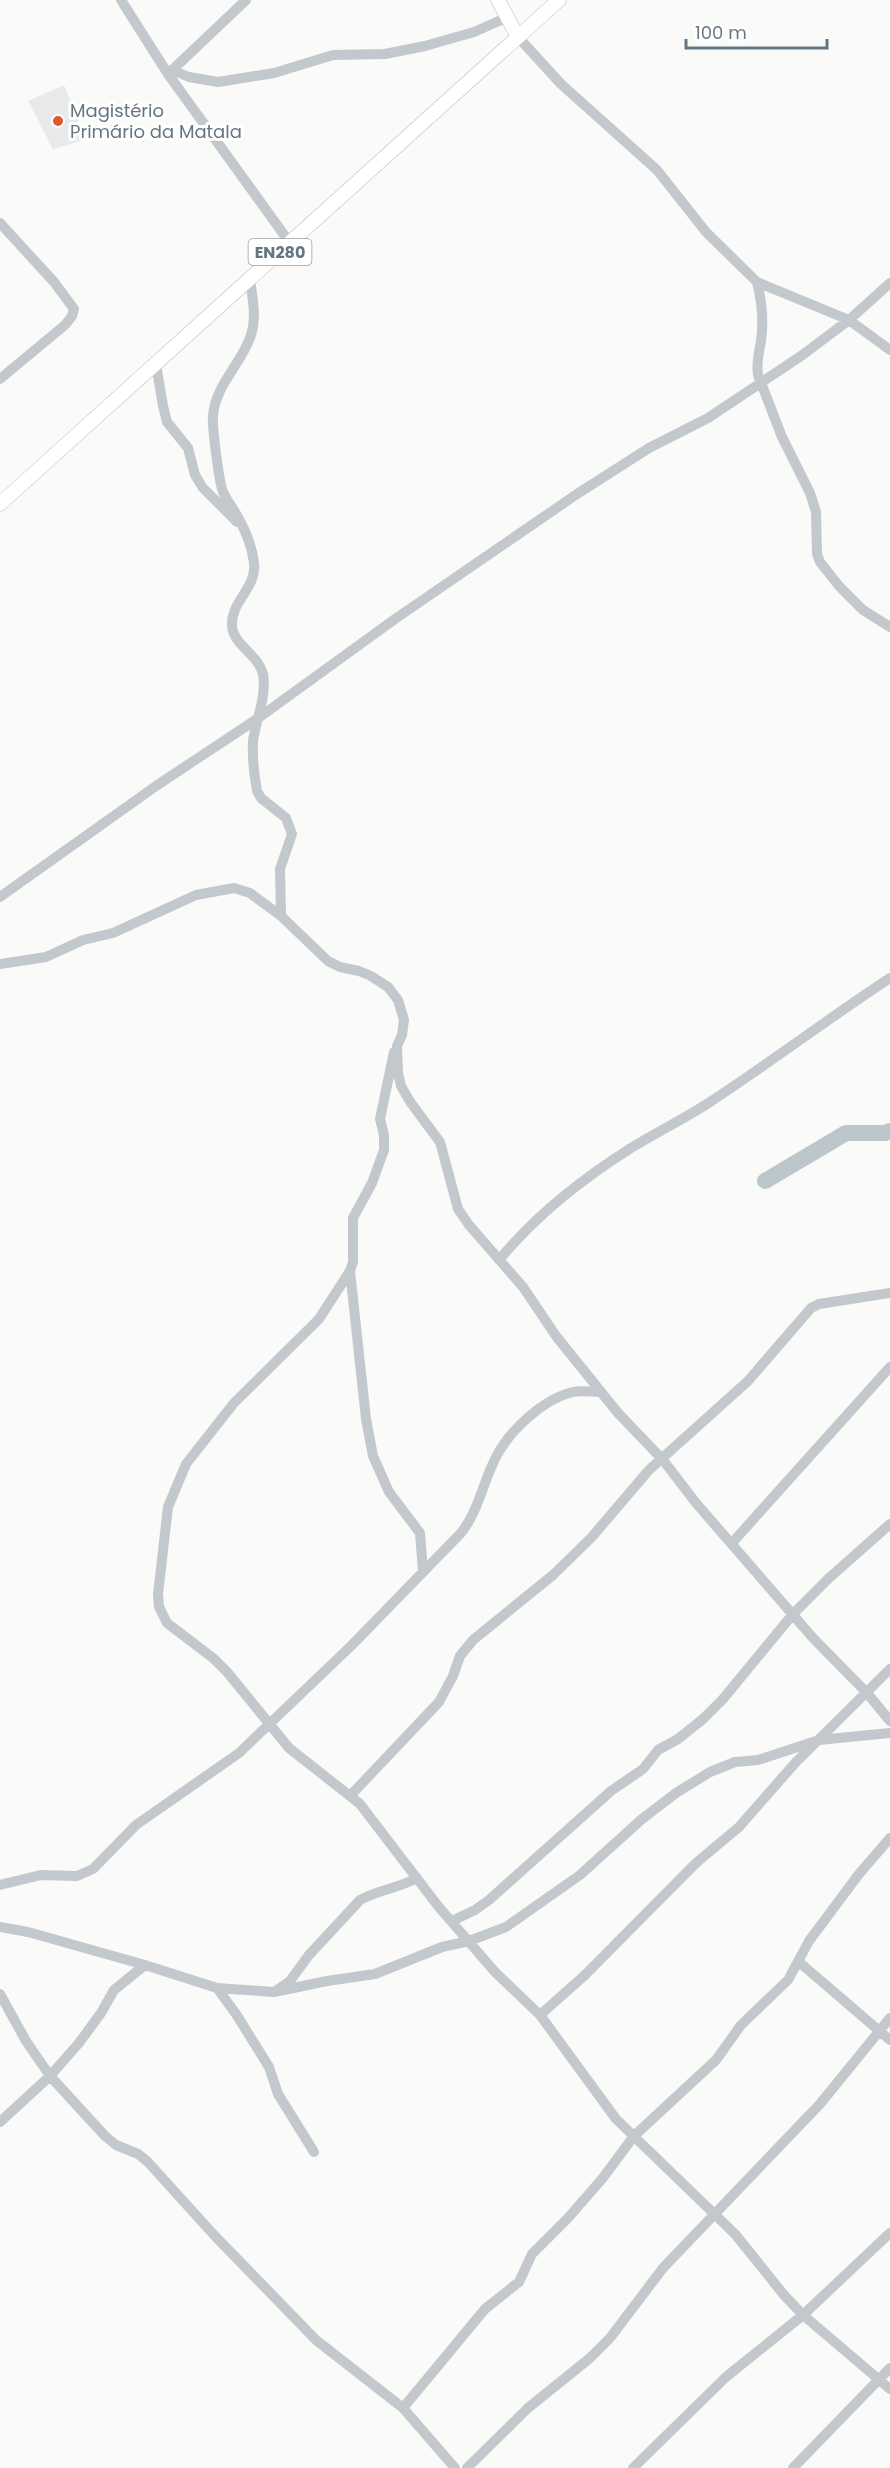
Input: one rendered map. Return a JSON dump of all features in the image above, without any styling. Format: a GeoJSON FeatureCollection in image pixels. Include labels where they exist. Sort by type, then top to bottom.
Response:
{"type":"FeatureCollection","features":[{"type":"Feature","properties":{"kind":"main road"},"geometry":{"type":"LineString","coordinates":[[498,0],[518,37]]}},
{"type":"Feature","properties":{"kind":"main road","name":"EN280"},"geometry":{"type":"LineString","coordinates":[[0,504],[559,0]]}},
{"type":"Feature","properties":{"kind":"street"},"geometry":{"type":"LineString","coordinates":[[121,0],[290,243]]}},
{"type":"Feature","properties":{"kind":"street"},"geometry":{"type":"LineString","coordinates":[[170,72],[246,0]]}},
{"type":"Feature","properties":{"kind":"street"},"geometry":{"type":"LineString","coordinates":[[170,72],[218,82],[274,73],[333,55],[385,54],[425,46],[474,32],[508,17]]}},
{"type":"Feature","properties":{"kind":"street"},"geometry":{"type":"LineString","coordinates":[[518,37],[561,84],[657,170],[706,232],[757,282],[849,320],[890,350]]}},
{"type":"Feature","properties":{"kind":"street"},"geometry":{"type":"LineString","coordinates":[[0,223],[54,282],[74,309],[65,325],[0,379]]}},
{"type":"Feature","properties":{"kind":"street"},"geometry":{"type":"LineString","coordinates":[[250,280],[255,309],[252,333],[226,380],[213,415],[220,484],[244,529],[251,546],[254,564],[253,577],[247,592],[235,607],[231,626],[237,638],[261,667],[264,686],[253,754],[257,791],[261,798],[286,818],[292,834],[279,869],[281,916]]}},
{"type":"Feature","properties":{"kind":"street"},"geometry":{"type":"LineString","coordinates":[[757,282],[763,305],[761,340],[756,366],[782,437],[810,493],[816,513],[817,554],[820,562],[839,586],[863,610],[890,627]]}},
{"type":"Feature","properties":{"kind":"street"},"geometry":{"type":"LineString","coordinates":[[0,897],[577,494],[649,448],[708,418],[761,384],[849,320],[890,283]]}},
{"type":"Feature","properties":{"kind":"street"},"geometry":{"type":"LineString","coordinates":[[156,364],[167,422],[188,448],[195,475],[215,502],[244,529]]}},
{"type":"Feature","properties":{"kind":"street"},"geometry":{"type":"LineString","coordinates":[[0,964],[46,957],[83,940],[113,933],[196,895],[234,888],[250,893],[281,916],[328,961],[371,976],[388,987],[398,1000],[404,1020],[402,1035],[390,1064],[380,1113],[384,1150],[372,1183],[353,1218],[353,1262],[350,1271],[319,1319],[283,1352],[212,1429],[186,1464],[168,1507],[158,1594],[159,1607],[163,1617],[174,1630],[213,1658],[228,1673],[269,1725],[303,1761],[350,1796],[371,1817],[417,1878],[495,1972],[540,2015],[616,2119],[685,2183],[735,2234],[803,2315],[890,2389]]}},
{"type":"Feature","properties":{"kind":"street"},"geometry":{"type":"LineString","coordinates":[[499,1260],[512,1244],[577,1184],[631,1148],[686,1118],[890,978]]}},
{"type":"Feature","properties":{"kind":"street"},"geometry":{"type":"LineString","coordinates":[[397,1046],[401,1086],[440,1142],[458,1209],[475,1233],[523,1287],[556,1336],[600,1392],[663,1460],[696,1503],[890,1721]]}},
{"type":"Feature","properties":{"kind":"street"},"geometry":{"type":"LineString","coordinates":[[350,1271],[366,1419],[373,1456],[389,1492],[420,1533],[423,1572]]}},
{"type":"Feature","properties":{"kind":"street"},"geometry":{"type":"LineString","coordinates":[[350,1796],[439,1702],[453,1676],[460,1656],[469,1645],[553,1575],[591,1538],[649,1470],[663,1460],[748,1381],[811,1308],[819,1304],[890,1293]]}},
{"type":"Feature","properties":{"kind":"street"},"geometry":{"type":"LineString","coordinates":[[732,1543],[890,1367]]}},
{"type":"Feature","properties":{"kind":"street"},"geometry":{"type":"LineString","coordinates":[[0,1885],[40,1875],[77,1876],[93,1869],[136,1825],[175,1796],[225,1765],[352,1645],[470,1521],[496,1456],[522,1423],[562,1396],[574,1392],[600,1392]]}},
{"type":"Feature","properties":{"kind":"street"},"geometry":{"type":"LineString","coordinates":[[452,1921],[489,1900],[611,1791],[643,1769],[658,1750],[678,1739],[703,1719],[723,1699],[794,1614],[890,1524]]}},
{"type":"Feature","properties":{"kind":"street"},"geometry":{"type":"LineString","coordinates":[[540,2015],[585,1975],[696,1863],[739,1827],[796,1762],[890,1669]]}},
{"type":"Feature","properties":{"kind":"street"},"geometry":{"type":"LineString","coordinates":[[0,1927],[28,1932],[145,1965],[216,1988],[274,1992],[375,1974],[442,1947],[469,1941],[506,1928],[580,1875],[642,1819],[676,1793],[710,1772],[735,1762],[758,1760],[819,1740],[890,1733]]}},
{"type":"Feature","properties":{"kind":"street"},"geometry":{"type":"LineString","coordinates":[[403,2408],[486,2309],[519,2282],[532,2254],[575,2210],[634,2136],[716,2060],[741,2025],[788,1980],[809,1941],[890,1838]]}},
{"type":"Feature","properties":{"kind":"street"},"geometry":{"type":"LineString","coordinates":[[274,1992],[290,1982],[309,1955],[360,1900],[371,1894],[402,1886],[417,1878]]}},
{"type":"Feature","properties":{"kind":"street"},"geometry":{"type":"LineString","coordinates":[[799,1962],[890,2040]]}},
{"type":"Feature","properties":{"kind":"street"},"geometry":{"type":"LineString","coordinates":[[0,2122],[50,2076],[79,2043],[101,2013],[114,1990],[145,1965]]}},
{"type":"Feature","properties":{"kind":"street"},"geometry":{"type":"LineString","coordinates":[[216,1988],[236,2014],[269,2067],[278,2094],[314,2152]]}},
{"type":"Feature","properties":{"kind":"street"},"geometry":{"type":"LineString","coordinates":[[0,1994],[26,2041],[50,2076],[111,2141],[147,2160],[214,2235],[316,2340],[403,2408],[454,2468]]}},
{"type":"Feature","properties":{"kind":"street"},"geometry":{"type":"LineString","coordinates":[[467,2468],[528,2408],[590,2358],[610,2338],[663,2268],[755,2175],[787,2136],[820,2104],[890,2018]]}},
{"type":"Feature","properties":{"kind":"street"},"geometry":{"type":"LineString","coordinates":[[633,2468],[726,2377],[803,2315],[890,2233]]}},
{"type":"Feature","properties":{"kind":"street"},"geometry":{"type":"LineString","coordinates":[[793,2468],[890,2368]]}},
{"type":"Feature","properties":{"kind":"shaded area","name":"Magistério Primário da Matala"},"geometry":{"type":"Polygon","coordinates":[[[64,85],[85,140],[53,149],[28,101],[64,85]]]}},
{"type":"Feature","properties":{"kind":"waterway"},"geometry":{"type":"LineString","coordinates":[[765,1181],[846,1133],[890,1131]]}},
{"type":"Feature","properties":{"kind":"place","name":"Magistério Primário da Matala"},"geometry":{"type":"Point","coordinates":[58,121]}}]}
